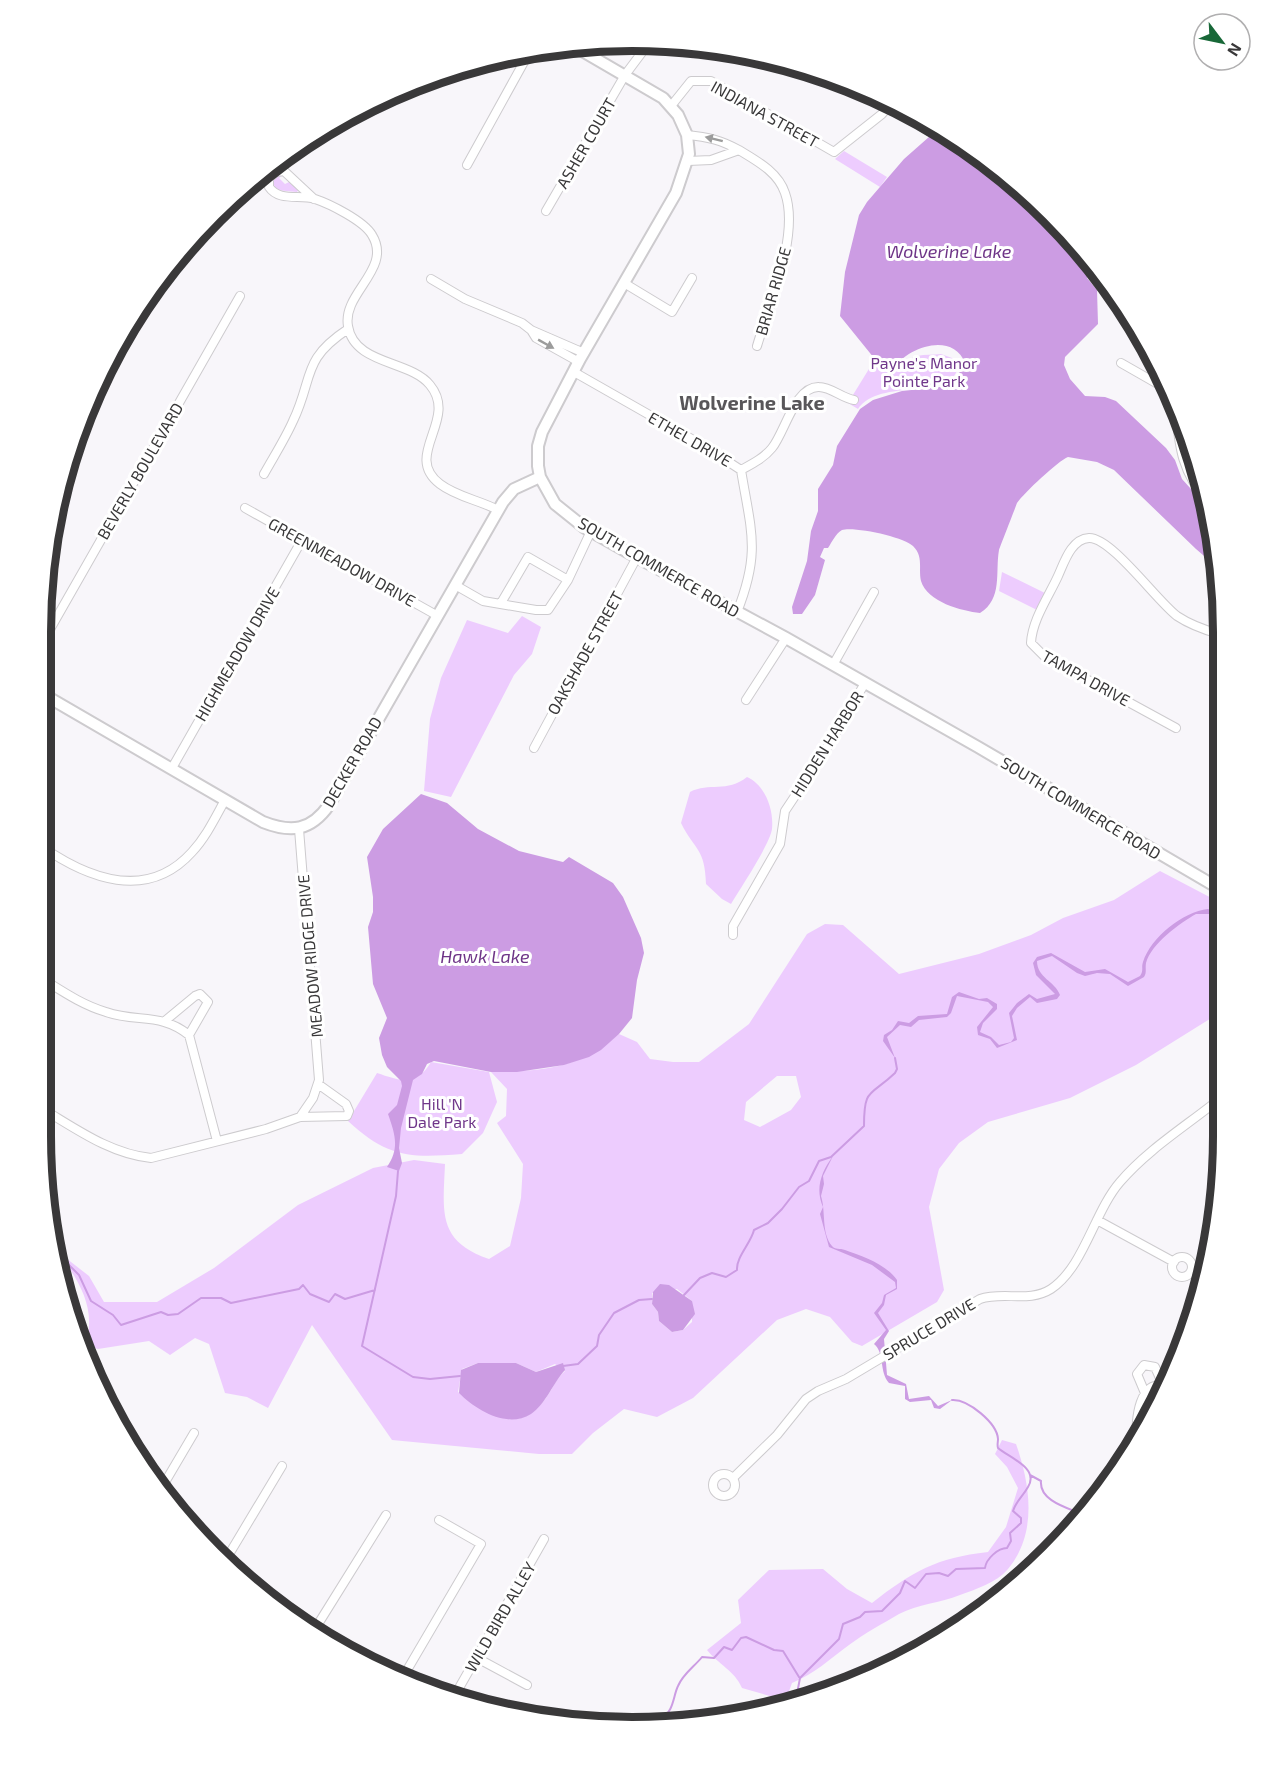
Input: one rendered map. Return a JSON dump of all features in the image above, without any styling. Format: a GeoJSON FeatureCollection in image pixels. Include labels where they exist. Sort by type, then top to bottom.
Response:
{"type":"FeatureCollection","features":[{"type":"Feature","properties":{"kind":"street","name":"ASHER COURT"},"geometry":{"type":"LineString","coordinates":[[546,211],[625,75],[642,51]]}},
{"type":"Feature","properties":{"kind":"street","name":"SOUTH COMMERCE ROAD"},"geometry":{"type":"LineString","coordinates":[[586,53],[663,98],[671,106],[687,135],[688,161],[676,193],[579,362],[538,446],[540,477],[555,504],[591,531],[865,682],[1213,883]]}},
{"type":"Feature","properties":{"kind":"street"},"geometry":{"type":"LineString","coordinates":[[467,165],[524,61]]}},
{"type":"Feature","properties":{"kind":"street","name":"INDIANA STREET"},"geometry":{"type":"LineString","coordinates":[[671,106],[691,81],[711,81],[834,152],[886,110]]}},
{"type":"Feature","properties":{"kind":"street","name":"BRIAR RIDGE"},"geometry":{"type":"LineString","coordinates":[[687,135],[714,137],[739,150],[761,163],[774,175],[785,192],[789,208],[788,236],[782,265],[757,346]]}},
{"type":"Feature","properties":{"kind":"street"},"geometry":{"type":"LineString","coordinates":[[688,161],[711,160],[739,150]]}},
{"type":"Feature","properties":{"kind":"street"},"geometry":{"type":"LineString","coordinates":[[277,172],[284,171],[314,199],[364,225],[375,240],[375,266],[348,311],[348,329],[355,341],[368,353],[423,378],[435,392],[440,404],[439,417],[428,444],[426,459],[433,478],[446,488],[498,510]]}},
{"type":"Feature","properties":{"kind":"street"},"geometry":{"type":"LineString","coordinates":[[269,178],[269,187],[276,194],[314,199]]}},
{"type":"Feature","properties":{"kind":"street"},"geometry":{"type":"LineString","coordinates":[[624,283],[672,312],[692,278]]}},
{"type":"Feature","properties":{"kind":"street","name":"ETHEL DRIVE"},"geometry":{"type":"LineString","coordinates":[[431,279],[465,299],[522,322],[741,470],[754,541],[753,563],[737,612]]}},
{"type":"Feature","properties":{"kind":"street","name":"BEVERLY BOULEVARD"},"geometry":{"type":"LineString","coordinates":[[51,626],[240,296]]}},
{"type":"Feature","properties":{"kind":"street"},"geometry":{"type":"LineString","coordinates":[[264,474],[295,419],[307,374],[314,359],[328,342],[348,329]]}},
{"type":"Feature","properties":{"kind":"street"},"geometry":{"type":"LineString","coordinates":[[1121,363],[1154,378]]}},
{"type":"Feature","properties":{"kind":"street"},"geometry":{"type":"LineString","coordinates":[[741,470],[758,461],[772,449],[798,399],[806,391],[823,387],[854,400]]}},
{"type":"Feature","properties":{"kind":"street"},"geometry":{"type":"LineString","coordinates":[[1177,432],[1178,443],[1192,480]]}},
{"type":"Feature","properties":{"kind":"street","name":"DECKER ROAD"},"geometry":{"type":"LineString","coordinates":[[299,829],[315,821],[329,805],[498,510],[514,489],[540,477]]}},
{"type":"Feature","properties":{"kind":"street","name":"GREENMEADOW DRIVE"},"geometry":{"type":"LineString","coordinates":[[245,508],[438,616]]}},
{"type":"Feature","properties":{"kind":"street"},"geometry":{"type":"LineString","coordinates":[[455,585],[483,601],[536,610],[548,609],[568,580],[591,531]]}},
{"type":"Feature","properties":{"kind":"street","name":"TAMPA DRIVE"},"geometry":{"type":"LineString","coordinates":[[1176,728],[1044,656],[1031,643],[1033,629],[1068,555],[1078,542],[1089,538],[1100,541],[1115,553],[1177,616],[1213,631]]}},
{"type":"Feature","properties":{"kind":"street","name":"HIGHMEADOW DRIVE"},"geometry":{"type":"LineString","coordinates":[[172,768],[302,540]]}},
{"type":"Feature","properties":{"kind":"street"},"geometry":{"type":"LineString","coordinates":[[501,603],[528,557],[568,580]]}},
{"type":"Feature","properties":{"kind":"street","name":"OAKSHADE STREET"},"geometry":{"type":"LineString","coordinates":[[534,748],[637,557]]}},
{"type":"Feature","properties":{"kind":"street"},"geometry":{"type":"LineString","coordinates":[[833,665],[874,592]]}},
{"type":"Feature","properties":{"kind":"street"},"geometry":{"type":"LineString","coordinates":[[746,700],[786,638]]}},
{"type":"Feature","properties":{"kind":"street","name":"HIDDEN HARBOR"},"geometry":{"type":"LineString","coordinates":[[734,935],[733,926],[780,844],[785,811],[825,751],[865,682]]}},
{"type":"Feature","properties":{"kind":"street"},"geometry":{"type":"LineString","coordinates":[[51,699],[276,828],[299,829]]}},
{"type":"Feature","properties":{"kind":"street"},"geometry":{"type":"LineString","coordinates":[[51,852],[82,870],[108,880],[144,879],[165,872],[192,852],[225,800]]}},
{"type":"Feature","properties":{"kind":"street","name":"MEADOW RIDGE DRIVE"},"geometry":{"type":"LineString","coordinates":[[299,829],[318,1084],[306,1111],[300,1117]]}},
{"type":"Feature","properties":{"kind":"street"},"geometry":{"type":"LineString","coordinates":[[51,985],[83,1004],[125,1018],[166,1020],[189,1035],[217,1141]]}},
{"type":"Feature","properties":{"kind":"street"},"geometry":{"type":"LineString","coordinates":[[166,1020],[195,996],[200,994],[205,997],[208,1002],[206,1008],[189,1035]]}},
{"type":"Feature","properties":{"kind":"street"},"geometry":{"type":"LineString","coordinates":[[51,1116],[102,1143],[135,1156],[151,1158],[300,1117],[347,1116],[349,1111],[346,1104],[318,1084]]}},
{"type":"Feature","properties":{"kind":"street","name":"SPRUCE DRIVE"},"geometry":{"type":"LineString","coordinates":[[733,1478],[777,1435],[806,1399],[871,1364],[983,1298],[1004,1294],[1025,1297],[1049,1290],[1068,1272],[1097,1220],[1125,1177],[1213,1104]]}},
{"type":"Feature","properties":{"kind":"street"},"geometry":{"type":"LineString","coordinates":[[1097,1220],[1174,1262]]}},
{"type":"Feature","properties":{"kind":"street"},"geometry":{"type":"LineString","coordinates":[[1145,1393],[1137,1374],[1144,1365],[1155,1367],[1160,1377]]}},
{"type":"Feature","properties":{"kind":"street"},"geometry":{"type":"LineString","coordinates":[[1138,1422],[1145,1393],[1156,1386]]}},
{"type":"Feature","properties":{"kind":"street"},"geometry":{"type":"LineString","coordinates":[[165,1482],[194,1433]]}},
{"type":"Feature","properties":{"kind":"street"},"geometry":{"type":"LineString","coordinates":[[229,1555],[282,1466]]}},
{"type":"Feature","properties":{"kind":"street"},"geometry":{"type":"LineString","coordinates":[[318,1625],[386,1515]]}},
{"type":"Feature","properties":{"kind":"street"},"geometry":{"type":"LineString","coordinates":[[406,1671],[481,1544],[439,1520]]}},
{"type":"Feature","properties":{"kind":"street","name":"WILD BIRD ALLEY"},"geometry":{"type":"LineString","coordinates":[[458,1690],[544,1539]]}},
{"type":"Feature","properties":{"kind":"street"},"geometry":{"type":"LineString","coordinates":[[477,1658],[527,1685]]}},
{"type":"Feature","properties":{"kind":"green space"},"geometry":{"type":"Polygon","coordinates":[[[844,151],[887,177],[880,187],[835,159],[844,151]]]}},
{"type":"Feature","properties":{"kind":"green space"},"geometry":{"type":"Polygon","coordinates":[[[283,175],[279,178],[285,184],[291,181],[299,189],[297,192],[276,190],[272,181],[283,175]]]}},
{"type":"Feature","properties":{"kind":"green space","name":"Payne's Manor Pointe Park"},"geometry":{"type":"Polygon","coordinates":[[[941,354],[952,358],[958,366],[953,377],[944,383],[882,394],[868,399],[858,409],[848,403],[872,364],[880,369],[892,371],[917,356],[941,354]]]}},
{"type":"Feature","properties":{"kind":"green space"},"geometry":{"type":"Polygon","coordinates":[[[1002,572],[1047,594],[1039,611],[999,591],[1002,572]]]}},
{"type":"Feature","properties":{"kind":"green space"},"geometry":{"type":"Polygon","coordinates":[[[522,616],[541,627],[532,654],[514,675],[451,797],[424,791],[430,719],[441,678],[467,620],[508,633],[522,616]]]}},
{"type":"Feature","properties":{"kind":"green space"},"geometry":{"type":"Polygon","coordinates":[[[747,777],[759,786],[767,798],[772,829],[761,855],[731,904],[706,884],[704,863],[681,823],[690,792],[697,789],[732,785],[747,777]]]}},
{"type":"Feature","properties":{"kind":"green space"},"geometry":{"type":"Polygon","coordinates":[[[1160,871],[1213,899],[1213,1017],[1136,1065],[1070,1098],[988,1122],[959,1143],[939,1169],[929,1207],[944,1290],[937,1302],[862,1346],[852,1342],[830,1317],[806,1309],[777,1320],[693,1398],[657,1417],[624,1409],[593,1433],[572,1454],[539,1454],[392,1440],[312,1325],[268,1408],[247,1397],[225,1393],[209,1344],[195,1338],[170,1355],[149,1341],[98,1349],[91,1347],[87,1337],[89,1321],[85,1298],[64,1256],[89,1276],[104,1302],[157,1302],[214,1268],[298,1205],[373,1168],[414,1160],[445,1164],[444,1210],[452,1234],[472,1252],[489,1259],[510,1246],[521,1198],[523,1164],[497,1123],[506,1116],[507,1089],[491,1072],[527,1071],[559,1066],[589,1055],[619,1034],[637,1042],[650,1059],[699,1062],[749,1024],[807,934],[825,924],[843,925],[899,974],[979,954],[1031,935],[1063,918],[1114,900],[1160,871]],[[777,1076],[746,1102],[744,1120],[760,1127],[791,1110],[801,1097],[796,1076],[777,1076]],[[677,1289],[652,1293],[652,1304],[658,1312],[659,1321],[672,1332],[683,1330],[692,1322],[692,1301],[677,1289]],[[478,1363],[462,1369],[458,1392],[480,1408],[503,1418],[525,1417],[535,1410],[565,1371],[555,1364],[536,1372],[516,1363],[478,1363]]]}},
{"type":"Feature","properties":{"kind":"green space","name":"Hill 'N Dale Park"},"geometry":{"type":"Polygon","coordinates":[[[431,1062],[489,1072],[497,1102],[483,1133],[462,1154],[428,1156],[400,1153],[375,1142],[348,1121],[377,1073],[401,1080],[414,1079],[431,1062]]]}},
{"type":"Feature","properties":{"kind":"green space"},"geometry":{"type":"Polygon","coordinates":[[[1002,1440],[1016,1444],[1028,1492],[1024,1540],[1018,1555],[998,1578],[960,1595],[899,1614],[861,1636],[815,1671],[792,1683],[788,1695],[782,1697],[777,1698],[742,1688],[731,1672],[707,1650],[741,1623],[738,1600],[769,1570],[823,1569],[847,1589],[872,1603],[913,1574],[939,1562],[988,1552],[1006,1527],[1018,1488],[1007,1467],[995,1454],[1002,1440]]]}},
{"type":"Feature","properties":{"kind":"water","name":"Wolverine Lake"},"geometry":{"type":"Polygon","coordinates":[[[931,135],[955,149],[1015,195],[1043,221],[1089,273],[1087,278],[1097,290],[1098,324],[1065,357],[1064,365],[1070,379],[1085,396],[1105,397],[1116,401],[1166,448],[1175,460],[1182,479],[1196,495],[1208,560],[1114,470],[1097,462],[1068,457],[1041,478],[1017,503],[999,550],[995,593],[987,607],[980,613],[955,608],[930,595],[921,581],[918,554],[913,546],[900,539],[879,533],[848,529],[840,531],[828,548],[824,548],[820,557],[825,560],[815,595],[802,614],[793,614],[792,607],[807,561],[811,531],[818,511],[818,489],[833,465],[837,446],[860,409],[873,400],[902,391],[940,387],[955,380],[965,363],[959,353],[951,347],[929,346],[918,349],[899,362],[893,370],[888,370],[874,358],[840,316],[845,272],[859,215],[867,202],[904,159],[931,135]]]}},
{"type":"Feature","properties":{"kind":"water","name":"Hawk Lake"},"geometry":{"type":"Polygon","coordinates":[[[421,794],[447,803],[478,829],[519,851],[563,862],[569,857],[613,883],[623,897],[641,938],[644,953],[637,980],[632,1018],[619,1034],[589,1057],[564,1065],[517,1072],[491,1072],[434,1061],[427,1064],[422,1074],[413,1080],[401,1128],[399,1148],[402,1163],[399,1171],[387,1167],[395,1147],[393,1128],[388,1114],[397,1105],[402,1086],[401,1081],[387,1067],[379,1038],[387,1018],[373,984],[368,927],[373,912],[373,897],[367,857],[383,829],[421,794]]]}},
{"type":"Feature","properties":{"kind":"water"},"geometry":{"type":"Polygon","coordinates":[[[1208,909],[1213,911],[1213,914],[1196,914],[1167,935],[1149,956],[1144,977],[1128,986],[1110,974],[1097,973],[1085,976],[1077,973],[1052,956],[1037,961],[1040,972],[1060,995],[1057,999],[1037,1003],[1030,997],[1017,1008],[1012,1016],[1017,1040],[997,1048],[990,1039],[978,1035],[977,1027],[993,1007],[988,1002],[957,996],[951,1013],[947,1017],[919,1020],[911,1027],[900,1025],[887,1037],[895,1058],[883,1041],[884,1035],[892,1030],[898,1021],[909,1023],[918,1016],[947,1014],[952,997],[959,992],[979,999],[987,998],[997,1004],[997,1009],[983,1023],[980,1032],[991,1037],[999,1045],[1011,1042],[1014,1038],[1009,1013],[1017,1003],[1029,994],[1037,999],[1055,994],[1036,975],[1033,963],[1037,957],[1051,953],[1085,972],[1105,969],[1128,982],[1140,976],[1147,953],[1160,935],[1179,920],[1208,909]]]}},
{"type":"Feature","properties":{"kind":"water"},"geometry":{"type":"Polygon","coordinates":[[[833,1156],[823,1176],[823,1206],[819,1187],[822,1174],[833,1156]]]}},
{"type":"Feature","properties":{"kind":"water"},"geometry":{"type":"Polygon","coordinates":[[[823,1207],[826,1235],[832,1246],[873,1261],[887,1269],[897,1280],[897,1289],[886,1295],[884,1305],[878,1313],[889,1331],[884,1339],[887,1375],[906,1384],[909,1399],[929,1396],[938,1406],[952,1400],[940,1409],[934,1408],[931,1400],[910,1402],[905,1399],[905,1386],[889,1383],[886,1379],[880,1352],[874,1344],[886,1330],[874,1313],[882,1303],[884,1295],[896,1288],[895,1282],[872,1265],[829,1247],[820,1214],[823,1207]]]}},
{"type":"Feature","properties":{"kind":"water"},"geometry":{"type":"Polygon","coordinates":[[[660,1284],[669,1285],[692,1301],[695,1314],[683,1330],[672,1332],[659,1321],[658,1312],[652,1304],[653,1292],[660,1284]]]}},
{"type":"Feature","properties":{"kind":"water"},"geometry":{"type":"Polygon","coordinates":[[[478,1363],[516,1363],[536,1372],[563,1363],[565,1370],[536,1410],[522,1418],[512,1419],[492,1416],[474,1406],[459,1393],[461,1370],[478,1363]]]}},
{"type":"Feature","properties":{"kind":"waterway"},"geometry":{"type":"LineString","coordinates":[[684,1295],[700,1278],[712,1273],[726,1277],[737,1270],[739,1260],[754,1230],[768,1223],[799,1187],[809,1181],[819,1161],[831,1157],[864,1126],[867,1098],[895,1073],[897,1069],[895,1058]]}},
{"type":"Feature","properties":{"kind":"waterway"},"geometry":{"type":"LineString","coordinates":[[398,1171],[396,1196],[362,1346],[413,1377],[430,1379],[460,1376]]}},
{"type":"Feature","properties":{"kind":"waterway"},"geometry":{"type":"LineString","coordinates":[[65,1261],[79,1275],[91,1301],[113,1315],[121,1325],[161,1312],[168,1315],[178,1314],[201,1298],[221,1298],[231,1303],[299,1289],[303,1285],[310,1294],[329,1302],[335,1294],[345,1299],[375,1290]]}},
{"type":"Feature","properties":{"kind":"waterway"},"geometry":{"type":"LineString","coordinates":[[563,1366],[578,1364],[597,1346],[599,1335],[614,1313],[639,1300],[652,1299]]}},
{"type":"Feature","properties":{"kind":"waterway"},"geometry":{"type":"LineString","coordinates":[[797,1692],[800,1678],[839,1639],[843,1624],[860,1617],[865,1612],[882,1611],[900,1593],[905,1581],[915,1588],[926,1574],[939,1573],[948,1576],[956,1569],[985,1568],[993,1555],[1007,1548],[1011,1541],[1010,1533],[1021,1523],[1021,1518],[1013,1511],[1028,1487],[1031,1480],[1030,1474],[1021,1464],[998,1448],[998,1439],[993,1426],[981,1413],[966,1403],[952,1400]]}},
{"type":"Feature","properties":{"kind":"waterway"},"geometry":{"type":"LineString","coordinates":[[1030,1475],[1041,1481],[1042,1488],[1050,1499],[1075,1511]]}},
{"type":"Feature","properties":{"kind":"waterway"},"geometry":{"type":"LineString","coordinates":[[663,1716],[668,1712],[680,1682],[702,1657],[714,1658],[724,1647],[732,1650],[741,1638],[746,1637],[774,1650],[783,1651],[799,1677]]}},
{"type":"Feature","properties":{"kind":"district","name":"Wolverine Lake"},"geometry":{"type":"Point","coordinates":[752,403]}}]}
